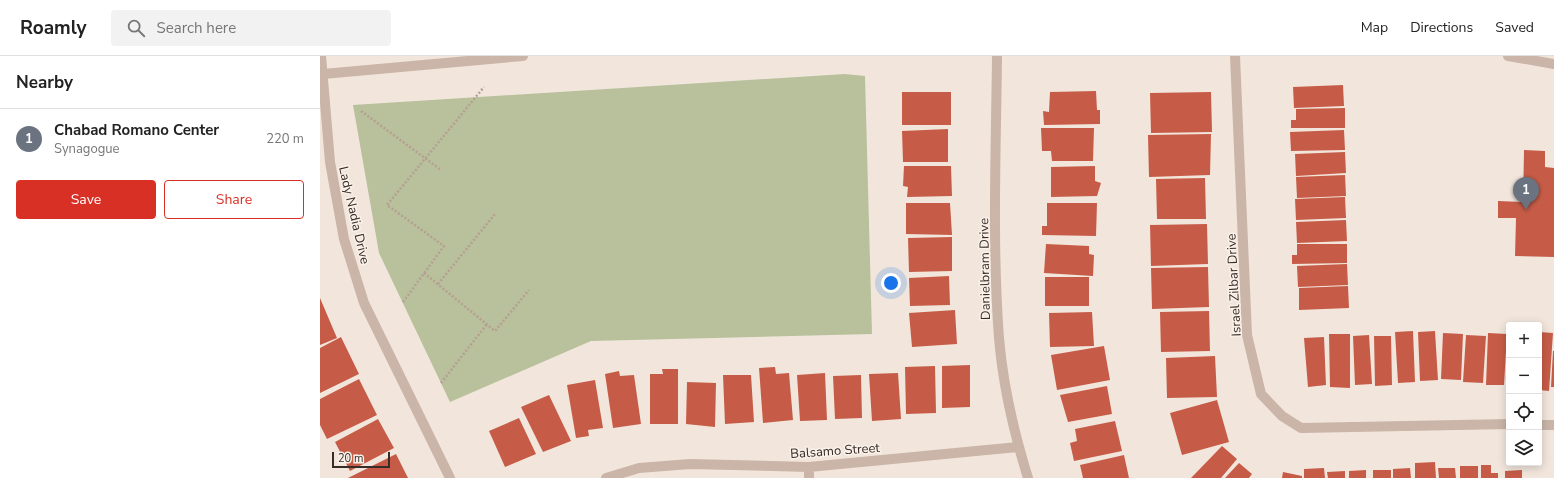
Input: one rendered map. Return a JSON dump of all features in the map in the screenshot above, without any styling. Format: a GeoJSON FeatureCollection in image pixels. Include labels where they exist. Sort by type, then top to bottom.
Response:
{"type":"FeatureCollection","features":[{"type":"Feature","properties":{"kind":"street","name":"Lady Nadia Drive"},"geometry":{"type":"LineString","coordinates":[[321,56],[330,162],[344,239],[364,303],[450,478]]}},
{"type":"Feature","properties":{"kind":"street"},"geometry":{"type":"LineString","coordinates":[[323,74],[523,56]]}},
{"type":"Feature","properties":{"kind":"street","name":"Danielbram Drive"},"geometry":{"type":"LineString","coordinates":[[997,56],[996,259],[1000,339],[1007,394],[1018,446],[1028,478]]}},
{"type":"Feature","properties":{"kind":"street","name":"Israel Zilbar Drive"},"geometry":{"type":"LineString","coordinates":[[1235,56],[1247,335],[1261,394],[1282,416],[1301,428],[1506,424]]}},
{"type":"Feature","properties":{"kind":"street"},"geometry":{"type":"LineString","coordinates":[[1508,56],[1554,64]]}},
{"type":"Feature","properties":{"kind":"street"},"geometry":{"type":"LineString","coordinates":[[1542,424],[1554,424]]}},
{"type":"Feature","properties":{"kind":"street","name":"Balsamo Street"},"geometry":{"type":"LineString","coordinates":[[606,478],[639,468],[690,464],[809,467],[1018,446]]}},
{"type":"Feature","properties":{"kind":"street"},"geometry":{"type":"LineString","coordinates":[[809,467],[809,478]]}},
{"type":"Feature","properties":{"kind":"path"},"geometry":{"type":"LineString","coordinates":[[403,302],[444,246],[387,205],[484,87]]}},
{"type":"Feature","properties":{"kind":"path"},"geometry":{"type":"LineString","coordinates":[[360,111],[441,170]]}},
{"type":"Feature","properties":{"kind":"path"},"geometry":{"type":"LineString","coordinates":[[438,284],[495,214]]}},
{"type":"Feature","properties":{"kind":"path"},"geometry":{"type":"LineString","coordinates":[[424,273],[495,331],[529,290]]}},
{"type":"Feature","properties":{"kind":"path"},"geometry":{"type":"LineString","coordinates":[[441,383],[487,324]]}},
{"type":"Feature","properties":{"kind":"green space"},"geometry":{"type":"Polygon","coordinates":[[[845,74],[865,76],[872,334],[591,341],[450,402],[379,253],[353,105],[845,74]]]}},
{"type":"Feature","properties":{"kind":"building"},"geometry":{"type":"Polygon","coordinates":[[[1343,85],[1344,106],[1294,108],[1293,87],[1343,85]]]}},
{"type":"Feature","properties":{"kind":"building"},"geometry":{"type":"Polygon","coordinates":[[[1096,91],[1097,110],[1100,110],[1100,124],[1044,125],[1043,111],[1049,112],[1050,92],[1096,91]]]}},
{"type":"Feature","properties":{"kind":"building"},"geometry":{"type":"Polygon","coordinates":[[[902,92],[951,92],[951,125],[902,125],[902,92]]]}},
{"type":"Feature","properties":{"kind":"building"},"geometry":{"type":"Polygon","coordinates":[[[1211,92],[1212,132],[1151,133],[1150,93],[1211,92]]]}},
{"type":"Feature","properties":{"kind":"building"},"geometry":{"type":"Polygon","coordinates":[[[1345,108],[1345,128],[1291,128],[1291,120],[1296,120],[1296,109],[1345,108]]]}},
{"type":"Feature","properties":{"kind":"building"},"geometry":{"type":"Polygon","coordinates":[[[1041,128],[1094,128],[1093,161],[1052,161],[1051,151],[1042,151],[1041,128]]]}},
{"type":"Feature","properties":{"kind":"building"},"geometry":{"type":"Polygon","coordinates":[[[948,129],[948,162],[903,162],[902,131],[948,129]]]}},
{"type":"Feature","properties":{"kind":"building"},"geometry":{"type":"Polygon","coordinates":[[[1344,130],[1345,150],[1291,151],[1290,132],[1344,130]]]}},
{"type":"Feature","properties":{"kind":"building"},"geometry":{"type":"Polygon","coordinates":[[[1211,134],[1210,175],[1149,177],[1148,135],[1211,134]]]}},
{"type":"Feature","properties":{"kind":"building"},"geometry":{"type":"Polygon","coordinates":[[[1524,150],[1545,151],[1545,167],[1554,168],[1554,257],[1515,256],[1516,218],[1498,218],[1498,201],[1523,202],[1524,150]]]}},
{"type":"Feature","properties":{"kind":"building"},"geometry":{"type":"Polygon","coordinates":[[[1345,152],[1346,173],[1296,176],[1295,154],[1345,152]]]}},
{"type":"Feature","properties":{"kind":"building"},"geometry":{"type":"Polygon","coordinates":[[[904,166],[951,166],[952,196],[907,197],[908,187],[903,186],[904,166]]]}},
{"type":"Feature","properties":{"kind":"building"},"geometry":{"type":"Polygon","coordinates":[[[1095,166],[1095,181],[1101,183],[1097,196],[1051,197],[1051,167],[1095,166]]]}},
{"type":"Feature","properties":{"kind":"building"},"geometry":{"type":"Polygon","coordinates":[[[1345,175],[1346,196],[1297,198],[1296,177],[1345,175]]]}},
{"type":"Feature","properties":{"kind":"building"},"geometry":{"type":"Polygon","coordinates":[[[1205,178],[1206,219],[1157,219],[1156,179],[1205,178]]]}},
{"type":"Feature","properties":{"kind":"building"},"geometry":{"type":"Polygon","coordinates":[[[1345,197],[1346,218],[1296,220],[1295,199],[1345,197]]]}},
{"type":"Feature","properties":{"kind":"building"},"geometry":{"type":"Polygon","coordinates":[[[906,203],[950,203],[952,235],[906,234],[906,203]]]}},
{"type":"Feature","properties":{"kind":"building"},"geometry":{"type":"Polygon","coordinates":[[[1047,203],[1097,203],[1096,236],[1042,235],[1042,226],[1047,226],[1047,203]]]}},
{"type":"Feature","properties":{"kind":"building"},"geometry":{"type":"Polygon","coordinates":[[[1346,220],[1347,241],[1297,243],[1296,222],[1346,220]]]}},
{"type":"Feature","properties":{"kind":"building"},"geometry":{"type":"Polygon","coordinates":[[[1207,224],[1208,264],[1151,266],[1150,225],[1207,224]]]}},
{"type":"Feature","properties":{"kind":"building"},"geometry":{"type":"Polygon","coordinates":[[[952,237],[952,271],[909,272],[908,238],[952,237]]]}},
{"type":"Feature","properties":{"kind":"building"},"geometry":{"type":"Polygon","coordinates":[[[1046,244],[1089,246],[1089,254],[1094,255],[1093,276],[1044,273],[1046,244]]]}},
{"type":"Feature","properties":{"kind":"building"},"geometry":{"type":"Polygon","coordinates":[[[1297,244],[1347,244],[1347,263],[1292,264],[1292,255],[1297,255],[1297,244]]]}},
{"type":"Feature","properties":{"kind":"building"},"geometry":{"type":"Polygon","coordinates":[[[1347,264],[1348,285],[1298,287],[1297,266],[1347,264]]]}},
{"type":"Feature","properties":{"kind":"building"},"geometry":{"type":"Polygon","coordinates":[[[1208,267],[1209,307],[1152,309],[1151,268],[1208,267]]]}},
{"type":"Feature","properties":{"kind":"building"},"geometry":{"type":"Polygon","coordinates":[[[949,276],[950,305],[910,306],[909,278],[949,276]]]}},
{"type":"Feature","properties":{"kind":"building"},"geometry":{"type":"Polygon","coordinates":[[[1045,277],[1089,277],[1089,306],[1045,306],[1045,277]]]}},
{"type":"Feature","properties":{"kind":"building"},"geometry":{"type":"Polygon","coordinates":[[[1348,286],[1349,308],[1299,310],[1299,288],[1348,286]]]}},
{"type":"Feature","properties":{"kind":"building"},"geometry":{"type":"Polygon","coordinates":[[[320,298],[337,338],[320,345],[320,298]]]}},
{"type":"Feature","properties":{"kind":"building"},"geometry":{"type":"Polygon","coordinates":[[[955,310],[957,344],[912,347],[909,313],[955,310]]]}},
{"type":"Feature","properties":{"kind":"building"},"geometry":{"type":"Polygon","coordinates":[[[1209,311],[1210,351],[1161,352],[1160,312],[1209,311]]]}},
{"type":"Feature","properties":{"kind":"building"},"geometry":{"type":"Polygon","coordinates":[[[1092,312],[1094,346],[1050,347],[1049,313],[1092,312]]]}},
{"type":"Feature","properties":{"kind":"building"},"geometry":{"type":"Polygon","coordinates":[[[1413,331],[1415,382],[1398,383],[1395,332],[1413,331]]]}},
{"type":"Feature","properties":{"kind":"building"},"geometry":{"type":"Polygon","coordinates":[[[1435,331],[1438,380],[1420,381],[1418,332],[1435,331]]]}},
{"type":"Feature","properties":{"kind":"building"},"geometry":{"type":"Polygon","coordinates":[[[1542,332],[1553,333],[1549,391],[1542,390],[1542,332]]]}},
{"type":"Feature","properties":{"kind":"building"},"geometry":{"type":"Polygon","coordinates":[[[1443,333],[1463,334],[1461,380],[1441,379],[1443,333]]]}},
{"type":"Feature","properties":{"kind":"building"},"geometry":{"type":"Polygon","coordinates":[[[1488,333],[1506,334],[1504,385],[1486,385],[1488,333]]]}},
{"type":"Feature","properties":{"kind":"building"},"geometry":{"type":"Polygon","coordinates":[[[1329,334],[1350,334],[1350,388],[1330,387],[1329,334]]]}},
{"type":"Feature","properties":{"kind":"building"},"geometry":{"type":"Polygon","coordinates":[[[1369,335],[1372,384],[1355,385],[1353,336],[1369,335]]]}},
{"type":"Feature","properties":{"kind":"building"},"geometry":{"type":"Polygon","coordinates":[[[1466,335],[1486,336],[1483,383],[1463,382],[1466,335]]]}},
{"type":"Feature","properties":{"kind":"building"},"geometry":{"type":"Polygon","coordinates":[[[1374,336],[1391,336],[1392,385],[1375,386],[1374,336]]]}},
{"type":"Feature","properties":{"kind":"building"},"geometry":{"type":"Polygon","coordinates":[[[341,337],[359,374],[320,393],[320,348],[341,337]]]}},
{"type":"Feature","properties":{"kind":"building"},"geometry":{"type":"Polygon","coordinates":[[[1324,337],[1326,385],[1308,387],[1304,338],[1324,337]]]}},
{"type":"Feature","properties":{"kind":"building"},"geometry":{"type":"Polygon","coordinates":[[[1104,346],[1110,380],[1057,390],[1051,355],[1104,346]]]}},
{"type":"Feature","properties":{"kind":"building"},"geometry":{"type":"Polygon","coordinates":[[[1553,351],[1554,387],[1551,387],[1553,351]]]}},
{"type":"Feature","properties":{"kind":"building"},"geometry":{"type":"Polygon","coordinates":[[[1215,356],[1217,397],[1167,398],[1166,358],[1215,356]]]}},
{"type":"Feature","properties":{"kind":"building"},"geometry":{"type":"Polygon","coordinates":[[[970,365],[970,407],[942,408],[942,366],[970,365]]]}},
{"type":"Feature","properties":{"kind":"building"},"geometry":{"type":"Polygon","coordinates":[[[935,366],[936,413],[906,414],[905,367],[935,366]]]}},
{"type":"Feature","properties":{"kind":"building"},"geometry":{"type":"Polygon","coordinates":[[[775,367],[776,374],[789,373],[793,420],[763,423],[759,368],[775,367]]]}},
{"type":"Feature","properties":{"kind":"building"},"geometry":{"type":"Polygon","coordinates":[[[662,369],[678,369],[678,424],[650,424],[650,374],[663,374],[662,369]]]}},
{"type":"Feature","properties":{"kind":"building"},"geometry":{"type":"Polygon","coordinates":[[[619,371],[620,376],[634,375],[641,424],[613,428],[605,374],[619,371]]]}},
{"type":"Feature","properties":{"kind":"building"},"geometry":{"type":"Polygon","coordinates":[[[825,373],[827,420],[800,421],[797,375],[825,373]]]}},
{"type":"Feature","properties":{"kind":"building"},"geometry":{"type":"Polygon","coordinates":[[[898,373],[901,419],[872,421],[869,374],[898,373]]]}},
{"type":"Feature","properties":{"kind":"building"},"geometry":{"type":"Polygon","coordinates":[[[723,375],[751,375],[754,422],[725,424],[723,375]]]}},
{"type":"Feature","properties":{"kind":"building"},"geometry":{"type":"Polygon","coordinates":[[[861,375],[862,418],[835,419],[833,376],[861,375]]]}},
{"type":"Feature","properties":{"kind":"building"},"geometry":{"type":"Polygon","coordinates":[[[359,379],[377,415],[327,439],[320,425],[320,399],[359,379]]]}},
{"type":"Feature","properties":{"kind":"building"},"geometry":{"type":"Polygon","coordinates":[[[595,380],[603,428],[588,430],[589,436],[576,438],[567,385],[595,380]]]}},
{"type":"Feature","properties":{"kind":"building"},"geometry":{"type":"Polygon","coordinates":[[[687,382],[716,383],[715,427],[686,424],[687,382]]]}},
{"type":"Feature","properties":{"kind":"building"},"geometry":{"type":"Polygon","coordinates":[[[1107,386],[1112,414],[1068,422],[1060,395],[1107,386]]]}},
{"type":"Feature","properties":{"kind":"building"},"geometry":{"type":"Polygon","coordinates":[[[549,395],[571,441],[543,452],[521,407],[549,395]]]}},
{"type":"Feature","properties":{"kind":"building"},"geometry":{"type":"Polygon","coordinates":[[[1217,400],[1229,442],[1182,455],[1170,413],[1217,400]]]}},
{"type":"Feature","properties":{"kind":"building"},"geometry":{"type":"Polygon","coordinates":[[[519,418],[536,454],[505,467],[489,431],[519,418]]]}},
{"type":"Feature","properties":{"kind":"building"},"geometry":{"type":"Polygon","coordinates":[[[378,419],[394,448],[350,471],[335,442],[378,419]]]}},
{"type":"Feature","properties":{"kind":"building"},"geometry":{"type":"Polygon","coordinates":[[[1115,421],[1122,451],[1074,461],[1070,443],[1077,441],[1075,429],[1115,421]]]}},
{"type":"Feature","properties":{"kind":"building"},"geometry":{"type":"Polygon","coordinates":[[[1222,446],[1237,459],[1221,478],[1191,478],[1222,446]]]}},
{"type":"Feature","properties":{"kind":"building"},"geometry":{"type":"Polygon","coordinates":[[[396,454],[408,478],[348,478],[396,454]]]}},
{"type":"Feature","properties":{"kind":"building"},"geometry":{"type":"Polygon","coordinates":[[[1124,455],[1129,478],[1083,478],[1080,465],[1124,455]]]}},
{"type":"Feature","properties":{"kind":"building"},"geometry":{"type":"Polygon","coordinates":[[[1435,462],[1436,478],[1415,478],[1415,463],[1435,462]]]}},
{"type":"Feature","properties":{"kind":"building"},"geometry":{"type":"Polygon","coordinates":[[[1239,463],[1252,474],[1249,478],[1225,478],[1239,463]]]}},
{"type":"Feature","properties":{"kind":"building"},"geometry":{"type":"Polygon","coordinates":[[[1481,465],[1491,465],[1491,473],[1498,473],[1498,478],[1481,478],[1481,465]]]}},
{"type":"Feature","properties":{"kind":"building"},"geometry":{"type":"Polygon","coordinates":[[[1460,466],[1478,466],[1478,478],[1460,478],[1460,466]]]}},
{"type":"Feature","properties":{"kind":"building"},"geometry":{"type":"Polygon","coordinates":[[[1324,468],[1325,478],[1304,478],[1304,469],[1324,468]]]}},
{"type":"Feature","properties":{"kind":"building"},"geometry":{"type":"Polygon","coordinates":[[[1410,468],[1411,478],[1393,478],[1393,469],[1410,468]]]}},
{"type":"Feature","properties":{"kind":"building"},"geometry":{"type":"Polygon","coordinates":[[[1438,468],[1455,468],[1456,478],[1439,478],[1438,468]]]}},
{"type":"Feature","properties":{"kind":"building"},"geometry":{"type":"Polygon","coordinates":[[[1366,470],[1366,478],[1349,478],[1349,471],[1366,470]]]}},
{"type":"Feature","properties":{"kind":"building"},"geometry":{"type":"Polygon","coordinates":[[[1373,470],[1391,470],[1391,478],[1373,478],[1373,470]]]}},
{"type":"Feature","properties":{"kind":"building"},"geometry":{"type":"Polygon","coordinates":[[[1522,470],[1522,478],[1505,478],[1505,471],[1522,470]]]}},
{"type":"Feature","properties":{"kind":"building"},"geometry":{"type":"Polygon","coordinates":[[[1345,471],[1345,478],[1328,478],[1327,472],[1345,471]]]}},
{"type":"Feature","properties":{"kind":"building"},"geometry":{"type":"Polygon","coordinates":[[[1283,472],[1302,476],[1302,478],[1282,478],[1283,472]]]}},
{"type":"Feature","properties":{"kind":"place","name":"Chabad Romano Center"},"geometry":{"type":"Point","coordinates":[1526,210]}}]}
